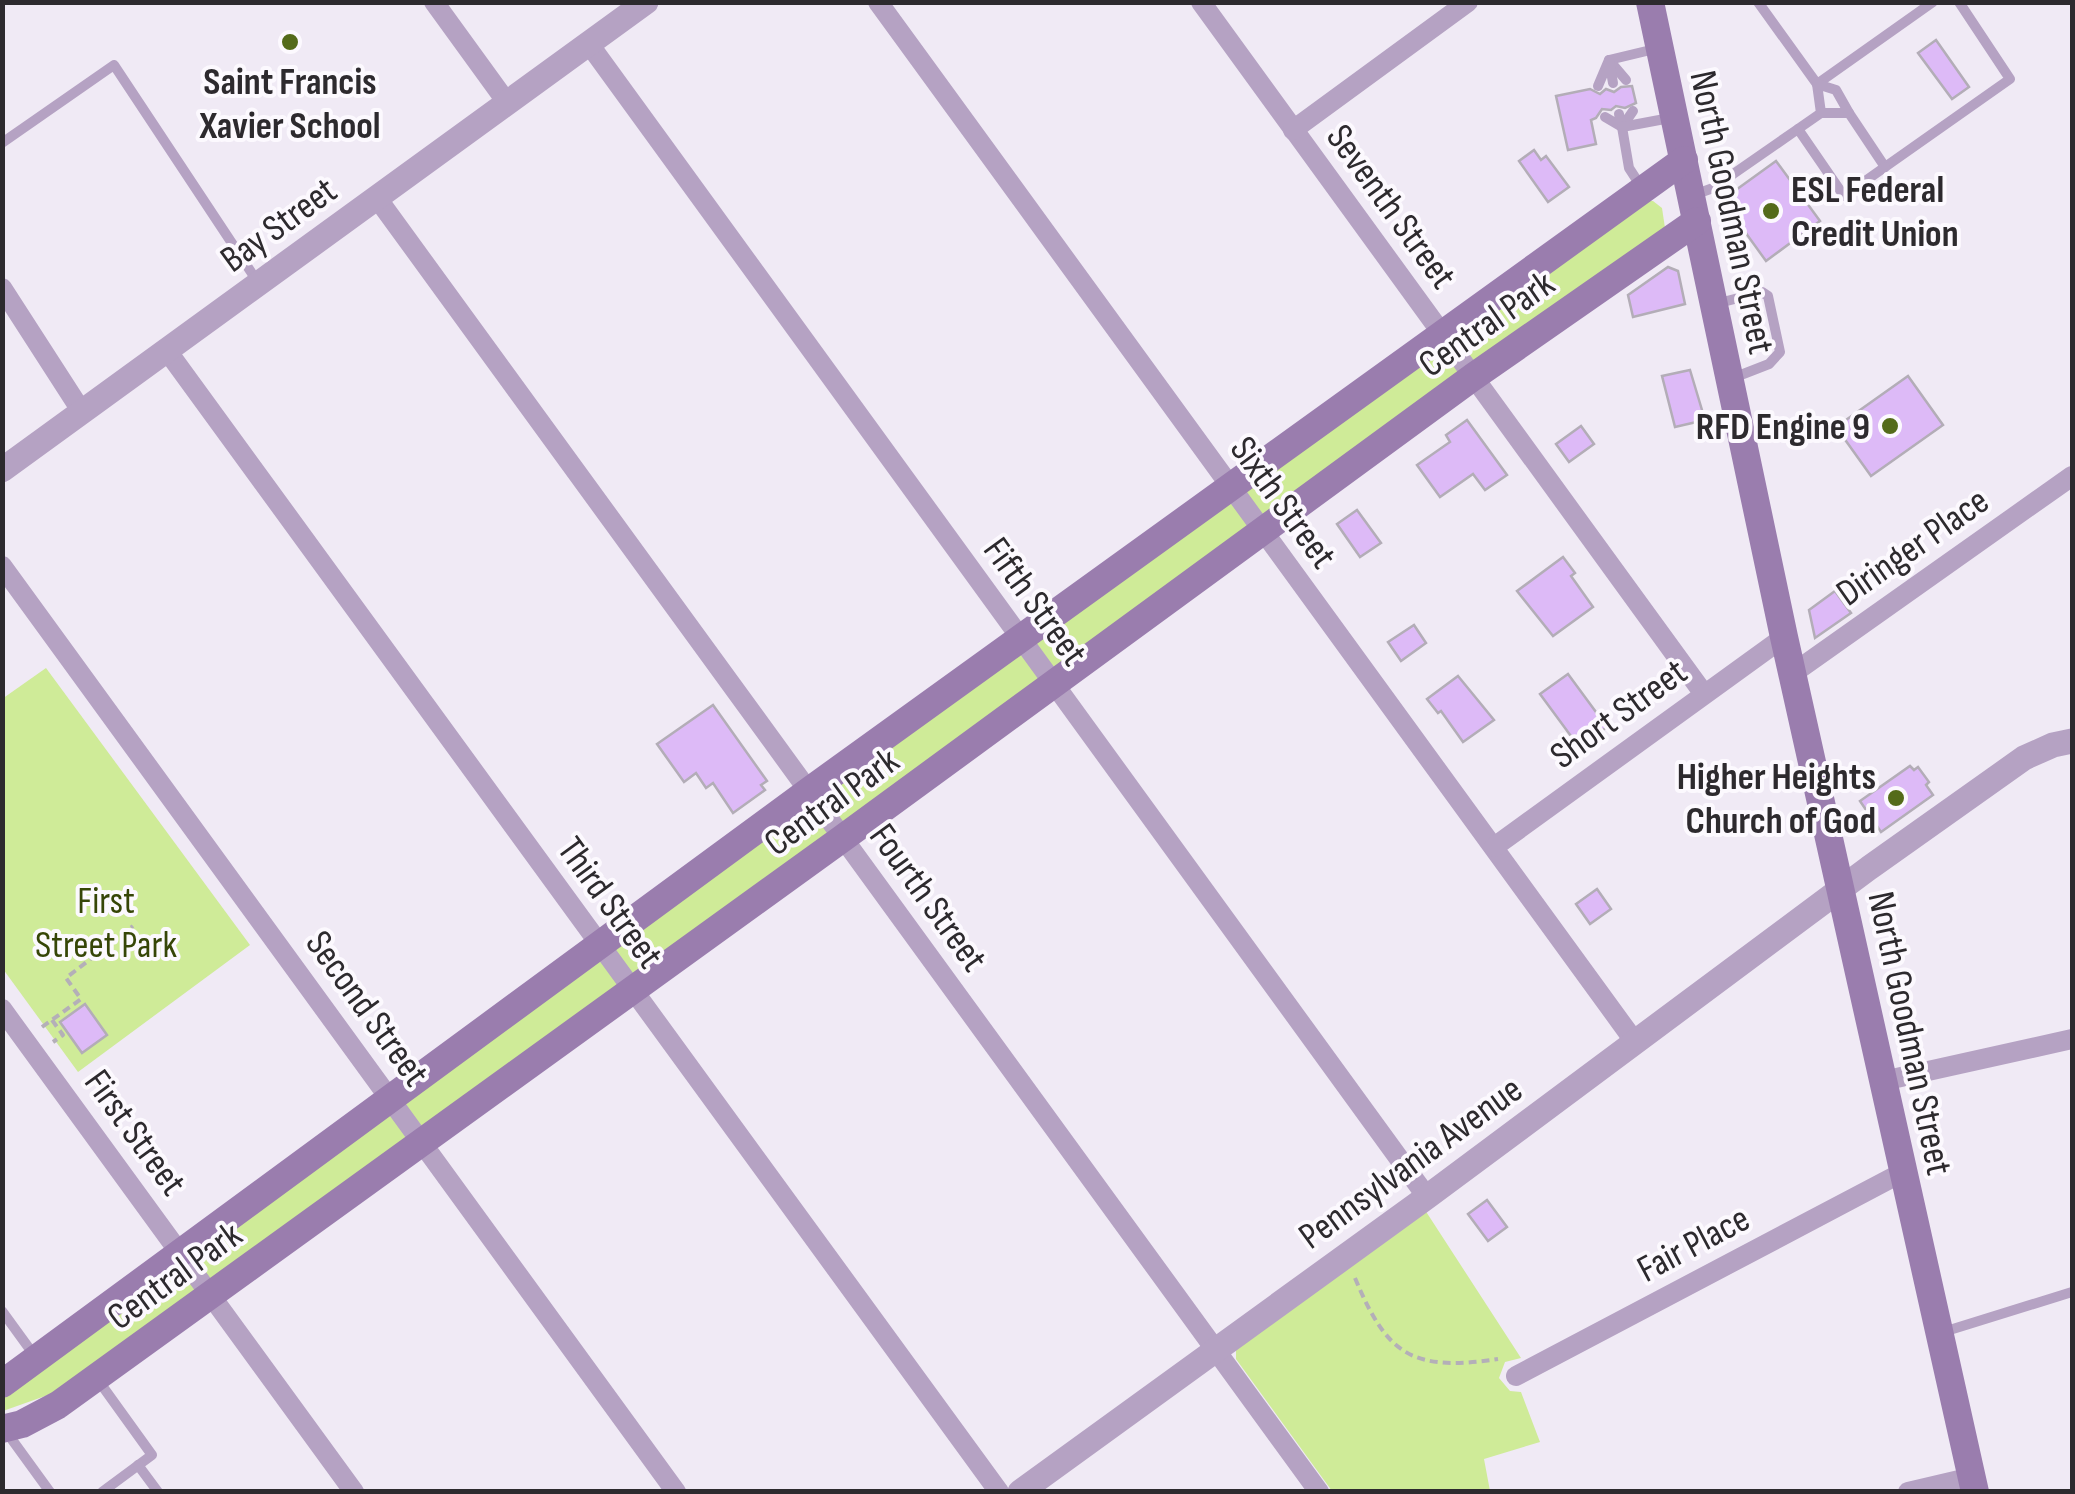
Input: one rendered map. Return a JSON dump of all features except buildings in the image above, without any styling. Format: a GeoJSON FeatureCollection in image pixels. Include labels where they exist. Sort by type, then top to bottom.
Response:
{"type":"FeatureCollection","features":[{"type":"Feature","properties":{"kind":"main road","name":"North Goodman Street"},"geometry":{"type":"LineString","coordinates":[[1650,2],[1792,674],[1974,1484]]}},
{"type":"Feature","properties":{"kind":"main road","name":"Central Park"},"geometry":{"type":"LineString","coordinates":[[2,1384],[809,791],[1684,160]]}},
{"type":"Feature","properties":{"kind":"main road","name":"Central Park"},"geometry":{"type":"LineString","coordinates":[[3,1429],[22,1424],[58,1405],[96,1378],[1053,685],[1473,377],[1694,209]]}},
{"type":"Feature","properties":{"kind":"street"},"geometry":{"type":"LineString","coordinates":[[434,2],[508,104]]}},
{"type":"Feature","properties":{"kind":"street","name":"Bay Street"},"geometry":{"type":"LineString","coordinates":[[2,470],[646,2]]}},
{"type":"Feature","properties":{"kind":"street","name":"Sixth Street"},"geometry":{"type":"LineString","coordinates":[[878,2],[1636,1042]]}},
{"type":"Feature","properties":{"kind":"street","name":"Seventh Street"},"geometry":{"type":"LineString","coordinates":[[1201,2],[1704,694]]}},
{"type":"Feature","properties":{"kind":"street"},"geometry":{"type":"LineString","coordinates":[[1294,130],[1468,2]]}},
{"type":"Feature","properties":{"kind":"street","name":"Fifth Street"},"geometry":{"type":"LineString","coordinates":[[589,44],[1428,1197]]}},
{"type":"Feature","properties":{"kind":"street","name":"Fourth Street"},"geometry":{"type":"LineString","coordinates":[[377,198],[1320,1492]]}},
{"type":"Feature","properties":{"kind":"street"},"geometry":{"type":"LineString","coordinates":[[2,288],[82,412]]}},
{"type":"Feature","properties":{"kind":"street","name":"Third Street"},"geometry":{"type":"LineString","coordinates":[[168,352],[999,1492]]}},
{"type":"Feature","properties":{"kind":"street","name":"Diringer Place"},"geometry":{"type":"LineString","coordinates":[[1792,674],[2072,476]]}},
{"type":"Feature","properties":{"kind":"street","name":"Second Street"},"geometry":{"type":"LineString","coordinates":[[2,566],[676,1492]]}},
{"type":"Feature","properties":{"kind":"street","name":"Short Street"},"geometry":{"type":"LineString","coordinates":[[1494,847],[1784,637]]}},
{"type":"Feature","properties":{"kind":"street","name":"Pennsylvania Avenue"},"geometry":{"type":"LineString","coordinates":[[1020,1492],[2024,758],[2072,741]]}},
{"type":"Feature","properties":{"kind":"street","name":"First Street"},"geometry":{"type":"LineString","coordinates":[[2,1009],[354,1492]]}},
{"type":"Feature","properties":{"kind":"street"},"geometry":{"type":"LineString","coordinates":[[1883,1080],[2072,1039]]}},
{"type":"Feature","properties":{"kind":"street","name":"Fair Place"},"geometry":{"type":"LineString","coordinates":[[1516,1376],[1903,1172]]}},
{"type":"Feature","properties":{"kind":"street"},"geometry":{"type":"LineString","coordinates":[[1908,1492],[1974,1484]]}},
{"type":"Feature","properties":{"kind":"lane"},"geometry":{"type":"LineString","coordinates":[[1758,2],[1818,84],[1821,113]]}},
{"type":"Feature","properties":{"kind":"lane"},"geometry":{"type":"LineString","coordinates":[[1818,84],[1933,2]]}},
{"type":"Feature","properties":{"kind":"lane"},"geometry":{"type":"LineString","coordinates":[[1798,129],[1844,196],[2010,80],[1960,2]]}},
{"type":"Feature","properties":{"kind":"lane"},"geometry":{"type":"LineString","coordinates":[[1608,60],[1660,48]]}},
{"type":"Feature","properties":{"kind":"lane"},"geometry":{"type":"LineString","coordinates":[[1608,60],[1626,80]]}},
{"type":"Feature","properties":{"kind":"lane"},"geometry":{"type":"LineString","coordinates":[[1608,60],[1612,82]]}},
{"type":"Feature","properties":{"kind":"lane"},"geometry":{"type":"LineString","coordinates":[[1598,86],[1608,60]]}},
{"type":"Feature","properties":{"kind":"lane"},"geometry":{"type":"LineString","coordinates":[[2,143],[114,64],[260,284]]}},
{"type":"Feature","properties":{"kind":"lane"},"geometry":{"type":"LineString","coordinates":[[1818,84],[1836,90],[1886,167]]}},
{"type":"Feature","properties":{"kind":"lane"},"geometry":{"type":"LineString","coordinates":[[1622,127],[1633,112]]}},
{"type":"Feature","properties":{"kind":"lane"},"geometry":{"type":"LineString","coordinates":[[1694,209],[1713,188],[1821,113],[1849,114]]}},
{"type":"Feature","properties":{"kind":"lane"},"geometry":{"type":"LineString","coordinates":[[1619,114],[1630,168],[1643,189]]}},
{"type":"Feature","properties":{"kind":"lane"},"geometry":{"type":"LineString","coordinates":[[1605,117],[1622,127],[1674,117]]}},
{"type":"Feature","properties":{"kind":"lane"},"geometry":{"type":"LineString","coordinates":[[1714,304],[1762,292],[1768,296],[1780,352],[1770,364],[1730,380]]}},
{"type":"Feature","properties":{"kind":"lane"},"geometry":{"type":"LineString","coordinates":[[1939,1333],[2072,1292]]}},
{"type":"Feature","properties":{"kind":"lane"},"geometry":{"type":"LineString","coordinates":[[2,1311],[36,1359]]}},
{"type":"Feature","properties":{"kind":"lane"},"geometry":{"type":"LineString","coordinates":[[96,1378],[152,1455],[102,1492]]}},
{"type":"Feature","properties":{"kind":"lane"},"geometry":{"type":"LineString","coordinates":[[3,1429],[50,1492]]}},
{"type":"Feature","properties":{"kind":"lane"},"geometry":{"type":"LineString","coordinates":[[138,1465],[158,1492]]}},
{"type":"Feature","properties":{"kind":"path"},"geometry":{"type":"LineString","coordinates":[[42,1027],[81,999],[66,978],[133,926]]}},
{"type":"Feature","properties":{"kind":"path"},"geometry":{"type":"LineString","coordinates":[[126,932],[131,938]]}},
{"type":"Feature","properties":{"kind":"path"},"geometry":{"type":"LineString","coordinates":[[52,1020],[63,1035],[53,1042]]}},
{"type":"Feature","properties":{"kind":"path"},"geometry":{"type":"LineString","coordinates":[[1353,1273],[1373,1321],[1402,1350],[1419,1358],[1448,1363],[1498,1359]]}},
{"type":"Feature","properties":{"kind":"green space"},"geometry":{"type":"Polygon","coordinates":[[[1640,201],[1653,201],[1662,208],[1665,228],[65,1389],[3,1411],[2,1391],[1640,201]]]}},
{"type":"Feature","properties":{"kind":"green space","name":"First Street Park"},"geometry":{"type":"Polygon","coordinates":[[[46,668],[250,945],[78,1072],[3,969],[2,699],[46,668]]]}},
{"type":"Feature","properties":{"kind":"green space"},"geometry":{"type":"Polygon","coordinates":[[[1425,1210],[1521,1358],[1505,1362],[1499,1378],[1510,1391],[1521,1392],[1540,1442],[1484,1459],[1490,1491],[1332,1491],[1236,1359],[1236,1348],[1425,1210]]]}},
{"type":"Feature","properties":{"kind":"place","name":"Saint Francis Xavier School"},"geometry":{"type":"Point","coordinates":[290,42]}},
{"type":"Feature","properties":{"kind":"place","name":"ESL Federal Credit Union"},"geometry":{"type":"Point","coordinates":[1771,211]}},
{"type":"Feature","properties":{"kind":"place","name":"RFD Engine 9"},"geometry":{"type":"Point","coordinates":[1890,426]}},
{"type":"Feature","properties":{"kind":"place","name":"Higher Heights Church of God"},"geometry":{"type":"Point","coordinates":[1896,798]}}]}
